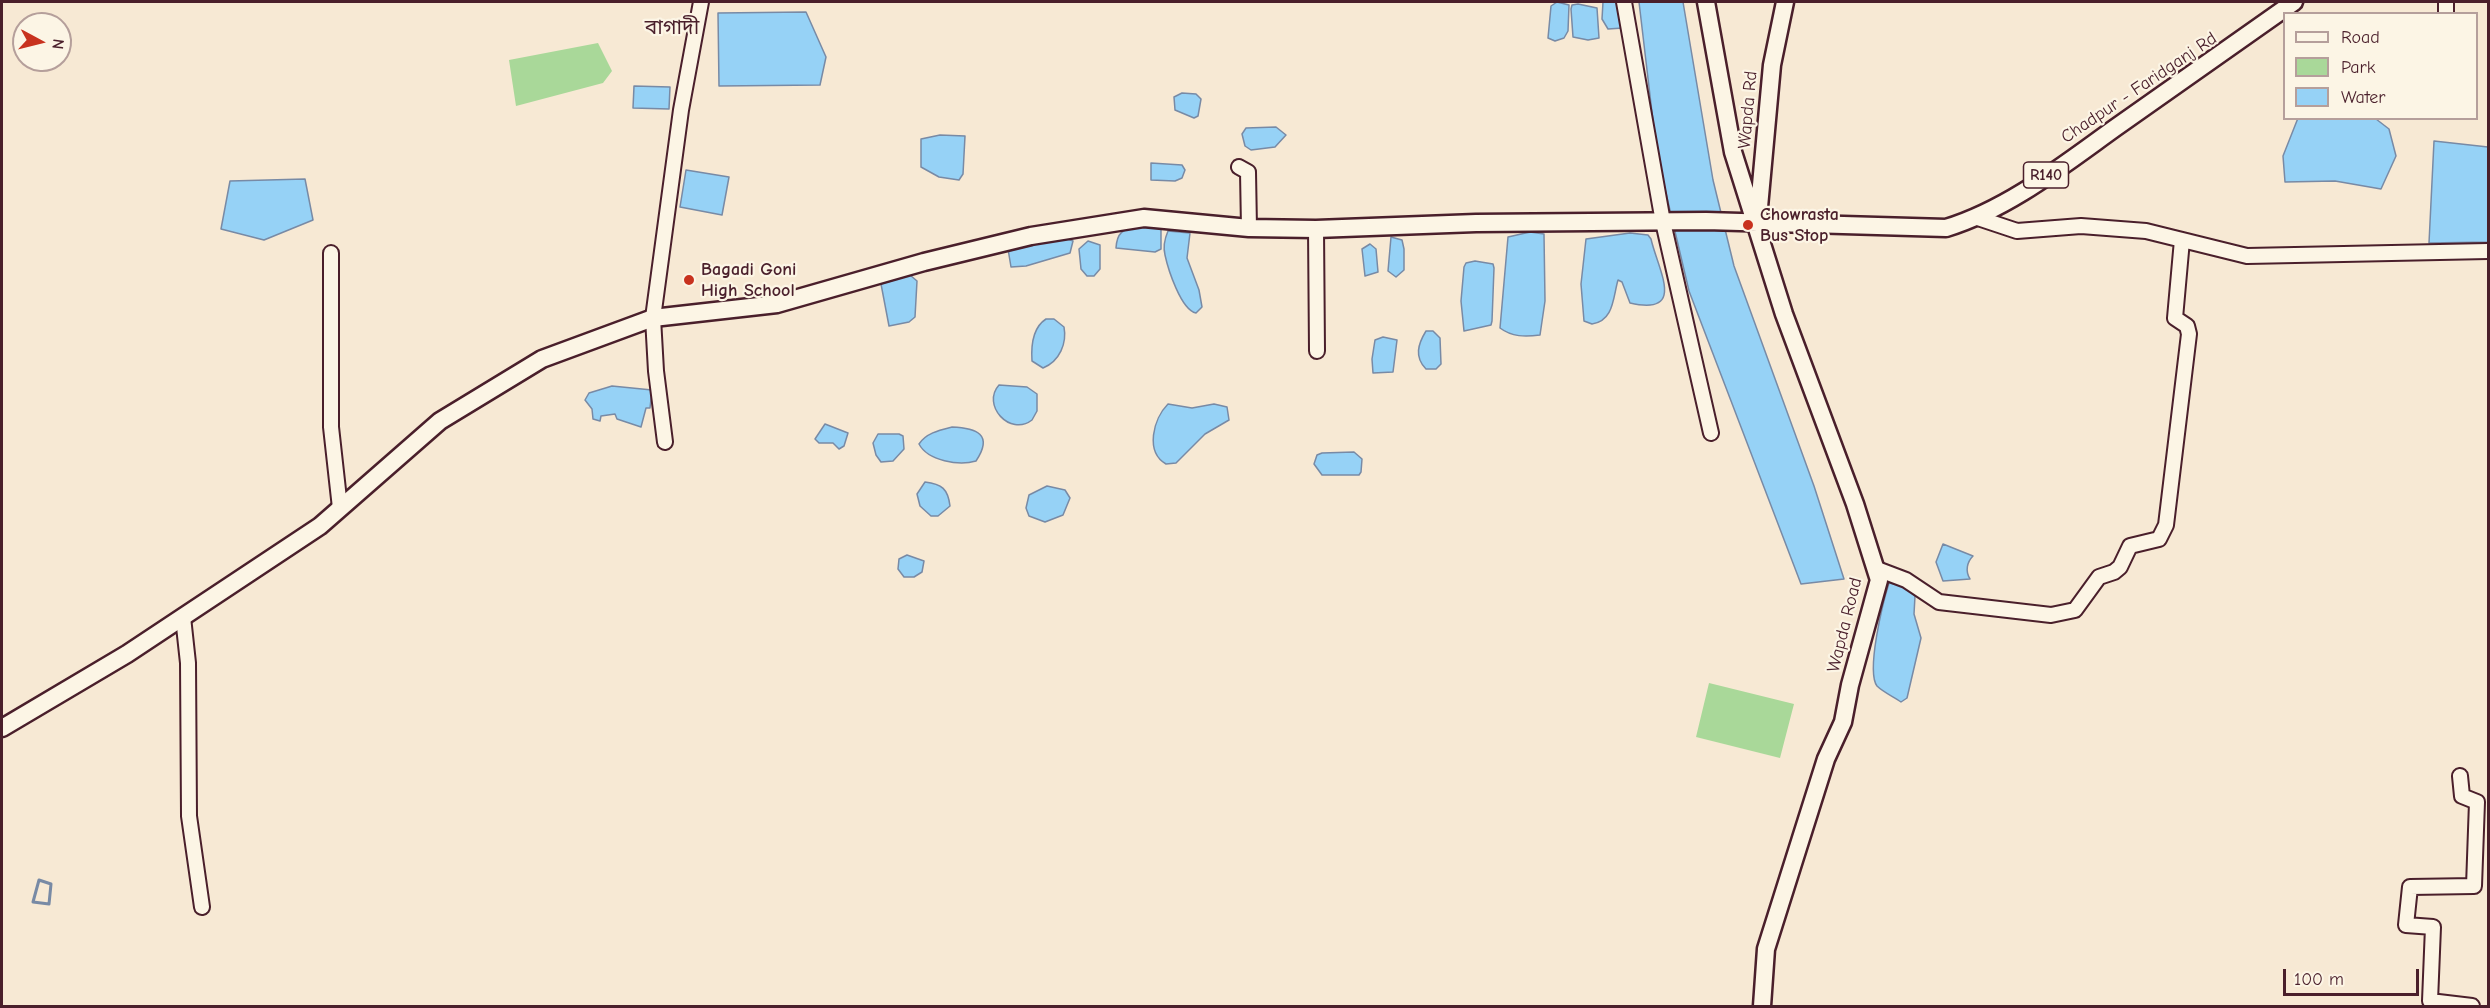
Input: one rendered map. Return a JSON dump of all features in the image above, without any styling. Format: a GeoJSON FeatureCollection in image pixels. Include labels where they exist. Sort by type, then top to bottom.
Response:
{"type":"FeatureCollection","features":[{"type":"Feature","properties":{"kind":"main road","name":"Wapda Road"},"geometry":{"type":"LineString","coordinates":[[1706,2],[1733,152],[1758,224],[1784,314],[1877,569],[1879,580],[1850,685],[1843,722],[1826,759],[1766,949],[1761,1006]]}},
{"type":"Feature","properties":{"kind":"main road","name":"Wapda Rd"},"geometry":{"type":"LineString","coordinates":[[1758,224],[1766,108],[1785,2]]}},
{"type":"Feature","properties":{"kind":"main road","name":"Chadpur - Faridganj Rd"},"geometry":{"type":"LineString","coordinates":[[1758,224],[1946,228],[1978,218],[2090,146],[2295,2]]}},
{"type":"Feature","properties":{"kind":"main road","name":"R140"},"geometry":{"type":"LineString","coordinates":[[2,728],[126,654],[320,526],[450,415],[542,359],[653,318],[777,304],[924,262],[1021,238],[1144,218],[1250,228],[1316,230],[1476,223],[1758,224]]}},
{"type":"Feature","properties":{"kind":"street"},"geometry":{"type":"LineString","coordinates":[[665,442],[656,371],[653,318],[681,110],[701,2]]}},
{"type":"Feature","properties":{"kind":"street"},"geometry":{"type":"LineString","coordinates":[[1624,2],[1663,222],[1711,433]]}},
{"type":"Feature","properties":{"kind":"street"},"geometry":{"type":"LineString","coordinates":[[1239,167],[1248,172],[1250,228]]}},
{"type":"Feature","properties":{"kind":"street"},"geometry":{"type":"LineString","coordinates":[[1978,218],[2017,231],[2081,226],[2146,231],[2247,256],[2488,251]]}},
{"type":"Feature","properties":{"kind":"street"},"geometry":{"type":"LineString","coordinates":[[1316,230],[1317,351]]}},
{"type":"Feature","properties":{"kind":"street"},"geometry":{"type":"LineString","coordinates":[[1877,569],[1905,580],[1939,602],[2050,615],[2075,610],[2099,577],[2115,572],[2120,567],[2130,546],[2159,539],[2166,525],[2189,334],[2187,327],[2175,318],[2182,240]]}},
{"type":"Feature","properties":{"kind":"street"},"geometry":{"type":"LineString","coordinates":[[331,253],[329,340],[331,427],[340,508]]}},
{"type":"Feature","properties":{"kind":"street"},"geometry":{"type":"LineString","coordinates":[[183,616],[188,663],[189,816],[202,907]]}},
{"type":"Feature","properties":{"kind":"street"},"geometry":{"type":"LineString","coordinates":[[2460,776],[2462,796],[2477,802],[2482,834],[2474,886],[2410,887],[2406,925],[2433,927],[2430,1001],[2472,1006]]}},
{"type":"Feature","properties":{"kind":"green space"},"geometry":{"type":"Polygon","coordinates":[[[598,43],[612,71],[603,83],[516,106],[509,60],[598,43]]]}},
{"type":"Feature","properties":{"kind":"green space"},"geometry":{"type":"Polygon","coordinates":[[[1709,683],[1794,704],[1780,758],[1696,737],[1709,683]]]}},
{"type":"Feature","properties":{"kind":"water"},"geometry":{"type":"Polygon","coordinates":[[[1557,2],[1569,5],[1568,31],[1564,38],[1555,41],[1548,38],[1551,6],[1557,2]]]}},
{"type":"Feature","properties":{"kind":"water"},"geometry":{"type":"Polygon","coordinates":[[[1603,2],[1619,2],[1623,28],[1608,29],[1602,19],[1603,2]]]}},
{"type":"Feature","properties":{"kind":"water"},"geometry":{"type":"Polygon","coordinates":[[[1639,2],[1683,2],[1713,180],[1734,266],[1814,486],[1844,579],[1801,584],[1689,291],[1657,155],[1639,2]]]}},
{"type":"Feature","properties":{"kind":"water"},"geometry":{"type":"Polygon","coordinates":[[[1572,5],[1597,8],[1599,38],[1588,40],[1573,37],[1571,9],[1572,5]]]}},
{"type":"Feature","properties":{"kind":"water"},"geometry":{"type":"Polygon","coordinates":[[[806,12],[826,57],[820,85],[719,86],[718,13],[806,12]]]}},
{"type":"Feature","properties":{"kind":"water"},"geometry":{"type":"Polygon","coordinates":[[[634,86],[670,87],[669,109],[633,108],[634,86]]]}},
{"type":"Feature","properties":{"kind":"water"},"geometry":{"type":"Polygon","coordinates":[[[1182,93],[1196,94],[1201,99],[1198,116],[1194,118],[1175,110],[1174,97],[1182,93]]]}},
{"type":"Feature","properties":{"kind":"water"},"geometry":{"type":"Polygon","coordinates":[[[2297,120],[2377,120],[2389,129],[2396,156],[2381,189],[2335,181],[2285,182],[2283,156],[2297,120]]]}},
{"type":"Feature","properties":{"kind":"water"},"geometry":{"type":"Polygon","coordinates":[[[1276,127],[1286,135],[1275,147],[1251,150],[1245,146],[1242,134],[1246,128],[1276,127]]]}},
{"type":"Feature","properties":{"kind":"water"},"geometry":{"type":"Polygon","coordinates":[[[940,135],[965,136],[963,174],[959,180],[939,177],[921,167],[921,139],[940,135]]]}},
{"type":"Feature","properties":{"kind":"water"},"geometry":{"type":"Polygon","coordinates":[[[2434,141],[2488,147],[2488,242],[2429,243],[2434,141]]]}},
{"type":"Feature","properties":{"kind":"water"},"geometry":{"type":"Polygon","coordinates":[[[1151,163],[1182,165],[1185,170],[1182,178],[1175,181],[1151,180],[1151,163]]]}},
{"type":"Feature","properties":{"kind":"water"},"geometry":{"type":"Polygon","coordinates":[[[686,170],[729,177],[722,215],[680,207],[686,170]]]}},
{"type":"Feature","properties":{"kind":"water"},"geometry":{"type":"Polygon","coordinates":[[[305,179],[313,220],[264,240],[221,229],[230,181],[305,179]]]}},
{"type":"Feature","properties":{"kind":"water"},"geometry":{"type":"Polygon","coordinates":[[[1138,227],[1161,227],[1161,249],[1155,252],[1116,248],[1121,233],[1138,227]]]}},
{"type":"Feature","properties":{"kind":"water"},"geometry":{"type":"Polygon","coordinates":[[[1168,231],[1190,233],[1187,258],[1199,290],[1202,307],[1196,313],[1185,305],[1169,270],[1164,249],[1168,231]]]}},
{"type":"Feature","properties":{"kind":"water"},"geometry":{"type":"Polygon","coordinates":[[[1530,232],[1544,234],[1545,301],[1540,335],[1519,336],[1500,328],[1508,237],[1530,232]]]}},
{"type":"Feature","properties":{"kind":"water"},"geometry":{"type":"Polygon","coordinates":[[[1630,233],[1648,235],[1651,239],[1662,276],[1664,297],[1658,303],[1648,305],[1630,303],[1622,282],[1618,280],[1609,313],[1605,318],[1592,324],[1584,321],[1581,284],[1586,239],[1630,233]]]}},
{"type":"Feature","properties":{"kind":"water"},"geometry":{"type":"Polygon","coordinates":[[[1391,237],[1402,240],[1404,249],[1404,270],[1396,277],[1388,271],[1391,237]]]}},
{"type":"Feature","properties":{"kind":"water"},"geometry":{"type":"Polygon","coordinates":[[[1065,238],[1073,241],[1070,253],[1026,266],[1011,267],[1008,249],[1013,246],[1065,238]]]}},
{"type":"Feature","properties":{"kind":"water"},"geometry":{"type":"Polygon","coordinates":[[[1088,241],[1100,245],[1100,269],[1094,276],[1087,276],[1081,269],[1079,249],[1088,241]]]}},
{"type":"Feature","properties":{"kind":"water"},"geometry":{"type":"Polygon","coordinates":[[[1370,244],[1376,249],[1378,272],[1365,276],[1362,249],[1370,244]]]}},
{"type":"Feature","properties":{"kind":"water"},"geometry":{"type":"Polygon","coordinates":[[[1475,261],[1493,264],[1492,321],[1491,325],[1464,331],[1461,301],[1464,267],[1466,263],[1475,261]]]}},
{"type":"Feature","properties":{"kind":"water"},"geometry":{"type":"Polygon","coordinates":[[[910,275],[917,281],[915,317],[909,322],[889,326],[881,284],[910,275]]]}},
{"type":"Feature","properties":{"kind":"water"},"geometry":{"type":"Polygon","coordinates":[[[1046,319],[1054,319],[1064,327],[1065,333],[1058,356],[1043,368],[1032,361],[1032,349],[1035,332],[1046,319]]]}},
{"type":"Feature","properties":{"kind":"water"},"geometry":{"type":"Polygon","coordinates":[[[1426,331],[1433,331],[1440,338],[1441,364],[1436,369],[1426,369],[1420,360],[1418,350],[1426,331]]]}},
{"type":"Feature","properties":{"kind":"water"},"geometry":{"type":"Polygon","coordinates":[[[1383,337],[1397,340],[1393,372],[1373,373],[1372,359],[1375,340],[1383,337]]]}},
{"type":"Feature","properties":{"kind":"water"},"geometry":{"type":"Polygon","coordinates":[[[999,385],[1027,387],[1037,394],[1037,411],[1032,420],[1015,425],[1000,416],[993,401],[994,393],[999,385]]]}},
{"type":"Feature","properties":{"kind":"water"},"geometry":{"type":"Polygon","coordinates":[[[612,386],[652,390],[650,408],[646,408],[641,427],[617,419],[615,414],[601,416],[600,421],[593,419],[592,409],[585,400],[589,393],[612,386]]]}},
{"type":"Feature","properties":{"kind":"water"},"geometry":{"type":"Polygon","coordinates":[[[1168,404],[1192,408],[1214,404],[1227,407],[1229,420],[1205,434],[1176,463],[1166,464],[1159,459],[1153,444],[1158,418],[1168,404]]]}},
{"type":"Feature","properties":{"kind":"water"},"geometry":{"type":"Polygon","coordinates":[[[825,424],[848,433],[844,446],[839,449],[833,443],[819,443],[815,439],[825,424]]]}},
{"type":"Feature","properties":{"kind":"water"},"geometry":{"type":"Polygon","coordinates":[[[952,427],[968,429],[980,434],[983,444],[976,461],[961,463],[944,461],[929,455],[919,444],[929,435],[952,427]]]}},
{"type":"Feature","properties":{"kind":"water"},"geometry":{"type":"Polygon","coordinates":[[[878,434],[903,436],[904,449],[893,461],[881,462],[876,455],[873,443],[878,434]]]}},
{"type":"Feature","properties":{"kind":"water"},"geometry":{"type":"Polygon","coordinates":[[[1354,452],[1362,459],[1359,475],[1322,475],[1314,464],[1317,455],[1322,453],[1354,452]]]}},
{"type":"Feature","properties":{"kind":"water"},"geometry":{"type":"Polygon","coordinates":[[[925,482],[940,486],[948,495],[950,506],[938,516],[931,516],[920,506],[917,494],[925,482]]]}},
{"type":"Feature","properties":{"kind":"water"},"geometry":{"type":"Polygon","coordinates":[[[1047,486],[1065,490],[1070,498],[1063,515],[1045,522],[1029,516],[1026,508],[1029,495],[1047,486]]]}},
{"type":"Feature","properties":{"kind":"water"},"geometry":{"type":"Polygon","coordinates":[[[1943,544],[1973,556],[1967,567],[1970,579],[1943,581],[1936,562],[1943,544]]]}},
{"type":"Feature","properties":{"kind":"water"},"geometry":{"type":"Polygon","coordinates":[[[907,555],[924,561],[922,572],[914,577],[904,577],[898,569],[899,559],[907,555]]]}},
{"type":"Feature","properties":{"kind":"water"},"geometry":{"type":"Polygon","coordinates":[[[1889,583],[1906,586],[1915,596],[1914,614],[1921,638],[1907,698],[1901,702],[1879,688],[1874,678],[1874,652],[1889,583]]]}},
{"type":"Feature","properties":{"kind":"waterway"},"geometry":{"type":"LineString","coordinates":[[39,880],[51,884],[49,904],[33,902],[39,880]]}},
{"type":"Feature","properties":{"kind":"place","name":"Chowrasta Bus Stop"},"geometry":{"type":"Point","coordinates":[1748,225]}},
{"type":"Feature","properties":{"kind":"place","name":"Bagadi Goni High School"},"geometry":{"type":"Point","coordinates":[689,280]}},
{"type":"Feature","properties":{"kind":"district","name":"বাগাদী"},"geometry":{"type":"Point","coordinates":[672,28]}}]}
